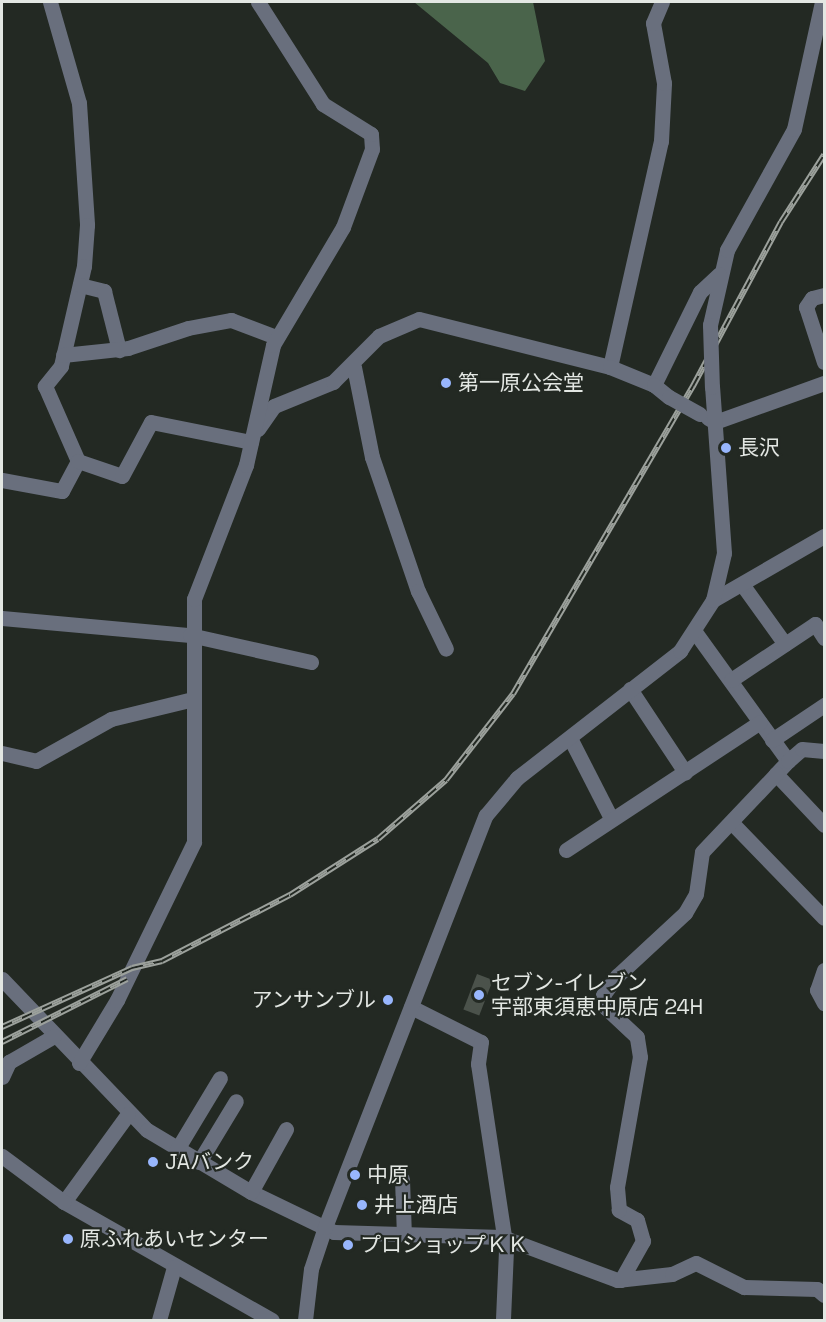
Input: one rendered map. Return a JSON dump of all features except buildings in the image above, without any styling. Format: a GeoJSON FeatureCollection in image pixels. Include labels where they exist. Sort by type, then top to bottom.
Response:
{"type":"FeatureCollection","features":[{"type":"Feature","properties":{"kind":"street"},"geometry":{"type":"LineString","coordinates":[[50,2],[79,103],[87,225],[80,285],[63,355],[45,386],[78,461],[122,476],[152,422],[251,442]]}},
{"type":"Feature","properties":{"kind":"street"},"geometry":{"type":"LineString","coordinates":[[79,1063],[117,1000],[194,842],[198,793],[190,635],[194,599],[251,442],[276,337],[343,227],[373,141],[371,134],[329,112],[258,2]]}},
{"type":"Feature","properties":{"kind":"street"},"geometry":{"type":"LineString","coordinates":[[610,367],[661,141],[664,83],[653,23],[662,2]]}},
{"type":"Feature","properties":{"kind":"street"},"geometry":{"type":"LineString","coordinates":[[305,1320],[311,1269],[325,1227],[486,815],[517,778],[570,738],[695,632],[713,600],[724,553],[712,387],[710,325],[719,274],[736,229],[794,129],[822,2]]}},
{"type":"Feature","properties":{"kind":"street"},"geometry":{"type":"LineString","coordinates":[[654,385],[700,292],[719,274]]}},
{"type":"Feature","properties":{"kind":"street"},"geometry":{"type":"LineString","coordinates":[[80,285],[104,291],[119,350]]}},
{"type":"Feature","properties":{"kind":"street"},"geometry":{"type":"LineString","coordinates":[[825,295],[806,307],[825,362]]}},
{"type":"Feature","properties":{"kind":"street"},"geometry":{"type":"LineString","coordinates":[[251,442],[274,406],[333,382],[354,367],[379,336],[419,319],[610,367],[654,385],[669,397],[715,422],[825,383]]}},
{"type":"Feature","properties":{"kind":"street"},"geometry":{"type":"LineString","coordinates":[[63,355],[119,350],[231,320],[276,337]]}},
{"type":"Feature","properties":{"kind":"street"},"geometry":{"type":"LineString","coordinates":[[354,367],[372,457],[418,591],[446,649]]}},
{"type":"Feature","properties":{"kind":"street"},"geometry":{"type":"LineString","coordinates":[[2,480],[62,491],[78,461]]}},
{"type":"Feature","properties":{"kind":"street"},"geometry":{"type":"LineString","coordinates":[[713,600],[744,587],[825,537]]}},
{"type":"Feature","properties":{"kind":"street"},"geometry":{"type":"LineString","coordinates":[[744,587],[785,644]]}},
{"type":"Feature","properties":{"kind":"street"},"geometry":{"type":"LineString","coordinates":[[2,618],[190,635],[311,662]]}},
{"type":"Feature","properties":{"kind":"street"},"geometry":{"type":"LineString","coordinates":[[731,680],[815,624],[825,638]]}},
{"type":"Feature","properties":{"kind":"street"},"geometry":{"type":"LineString","coordinates":[[695,632],[788,761]]}},
{"type":"Feature","properties":{"kind":"street"},"geometry":{"type":"LineString","coordinates":[[630,688],[685,772]]}},
{"type":"Feature","properties":{"kind":"street"},"geometry":{"type":"LineString","coordinates":[[2,753],[36,761],[111,719],[193,699]]}},
{"type":"Feature","properties":{"kind":"street"},"geometry":{"type":"LineString","coordinates":[[772,740],[825,705]]}},
{"type":"Feature","properties":{"kind":"street"},"geometry":{"type":"LineString","coordinates":[[566,850],[610,818],[685,772],[759,722]]}},
{"type":"Feature","properties":{"kind":"street"},"geometry":{"type":"LineString","coordinates":[[570,738],[610,818]]}},
{"type":"Feature","properties":{"kind":"street"},"geometry":{"type":"LineString","coordinates":[[621,1280],[643,1241],[637,1220],[619,1210],[617,1187],[639,1043],[606,1008],[603,996],[617,976],[685,913],[696,894],[702,852],[802,749],[825,751]]}},
{"type":"Feature","properties":{"kind":"street"},"geometry":{"type":"LineString","coordinates":[[776,774],[825,825]]}},
{"type":"Feature","properties":{"kind":"street"},"geometry":{"type":"LineString","coordinates":[[732,823],[825,918]]}},
{"type":"Feature","properties":{"kind":"street"},"geometry":{"type":"LineString","coordinates":[[825,970],[818,990],[825,1003]]}},
{"type":"Feature","properties":{"kind":"street"},"geometry":{"type":"LineString","coordinates":[[2,979],[128,1114],[177,1151],[251,1192],[325,1227],[404,1235],[502,1237],[621,1280],[672,1274],[696,1263],[744,1287],[817,1289],[825,1295]]}},
{"type":"Feature","properties":{"kind":"street"},"geometry":{"type":"LineString","coordinates":[[411,1007],[482,1042],[478,1064],[500,1193],[503,1320]]}},
{"type":"Feature","properties":{"kind":"street"},"geometry":{"type":"LineString","coordinates":[[2,1077],[9,1062],[54,1036]]}},
{"type":"Feature","properties":{"kind":"street"},"geometry":{"type":"LineString","coordinates":[[177,1151],[220,1078]]}},
{"type":"Feature","properties":{"kind":"street"},"geometry":{"type":"LineString","coordinates":[[199,1162],[236,1101]]}},
{"type":"Feature","properties":{"kind":"street"},"geometry":{"type":"LineString","coordinates":[[64,1202],[128,1114]]}},
{"type":"Feature","properties":{"kind":"street"},"geometry":{"type":"LineString","coordinates":[[251,1192],[286,1130]]}},
{"type":"Feature","properties":{"kind":"street"},"geometry":{"type":"LineString","coordinates":[[2,1156],[64,1202],[174,1268],[272,1320]]}},
{"type":"Feature","properties":{"kind":"street"},"geometry":{"type":"LineString","coordinates":[[402,1179],[404,1235]]}},
{"type":"Feature","properties":{"kind":"street"},"geometry":{"type":"LineString","coordinates":[[159,1320],[174,1268]]}},
{"type":"Feature","properties":{"kind":"green space"},"geometry":{"type":"Polygon","coordinates":[[[414,2],[533,2],[545,61],[525,91],[500,83],[488,63],[414,2]]]}},
{"type":"Feature","properties":{"kind":"railway"},"geometry":{"type":"LineString","coordinates":[[2,1027],[132,968],[162,961],[290,895],[378,839],[446,780],[513,694],[693,386],[781,222],[824,155]]}},
{"type":"Feature","properties":{"kind":"railway"},"geometry":{"type":"LineString","coordinates":[[2,1042],[127,979]]}},
{"type":"Feature","properties":{"kind":"place","name":"第一原公会堂"},"geometry":{"type":"Point","coordinates":[446,383]}},
{"type":"Feature","properties":{"kind":"place","name":"長沢"},"geometry":{"type":"Point","coordinates":[726,448]}},
{"type":"Feature","properties":{"kind":"place","name":"セブン-イレブン 宇部東須恵中原店 24H"},"geometry":{"type":"Point","coordinates":[479,995]}},
{"type":"Feature","properties":{"kind":"place","name":"アンサンブル"},"geometry":{"type":"Point","coordinates":[388,1000]}},
{"type":"Feature","properties":{"kind":"place","name":"JAバンク"},"geometry":{"type":"Point","coordinates":[153,1162]}},
{"type":"Feature","properties":{"kind":"place","name":"中原"},"geometry":{"type":"Point","coordinates":[355,1175]}},
{"type":"Feature","properties":{"kind":"place","name":"井上酒店"},"geometry":{"type":"Point","coordinates":[362,1205]}},
{"type":"Feature","properties":{"kind":"place","name":"原ふれあいセンター"},"geometry":{"type":"Point","coordinates":[68,1239]}},
{"type":"Feature","properties":{"kind":"place","name":"プロショップＫＫ"},"geometry":{"type":"Point","coordinates":[348,1245]}}]}
